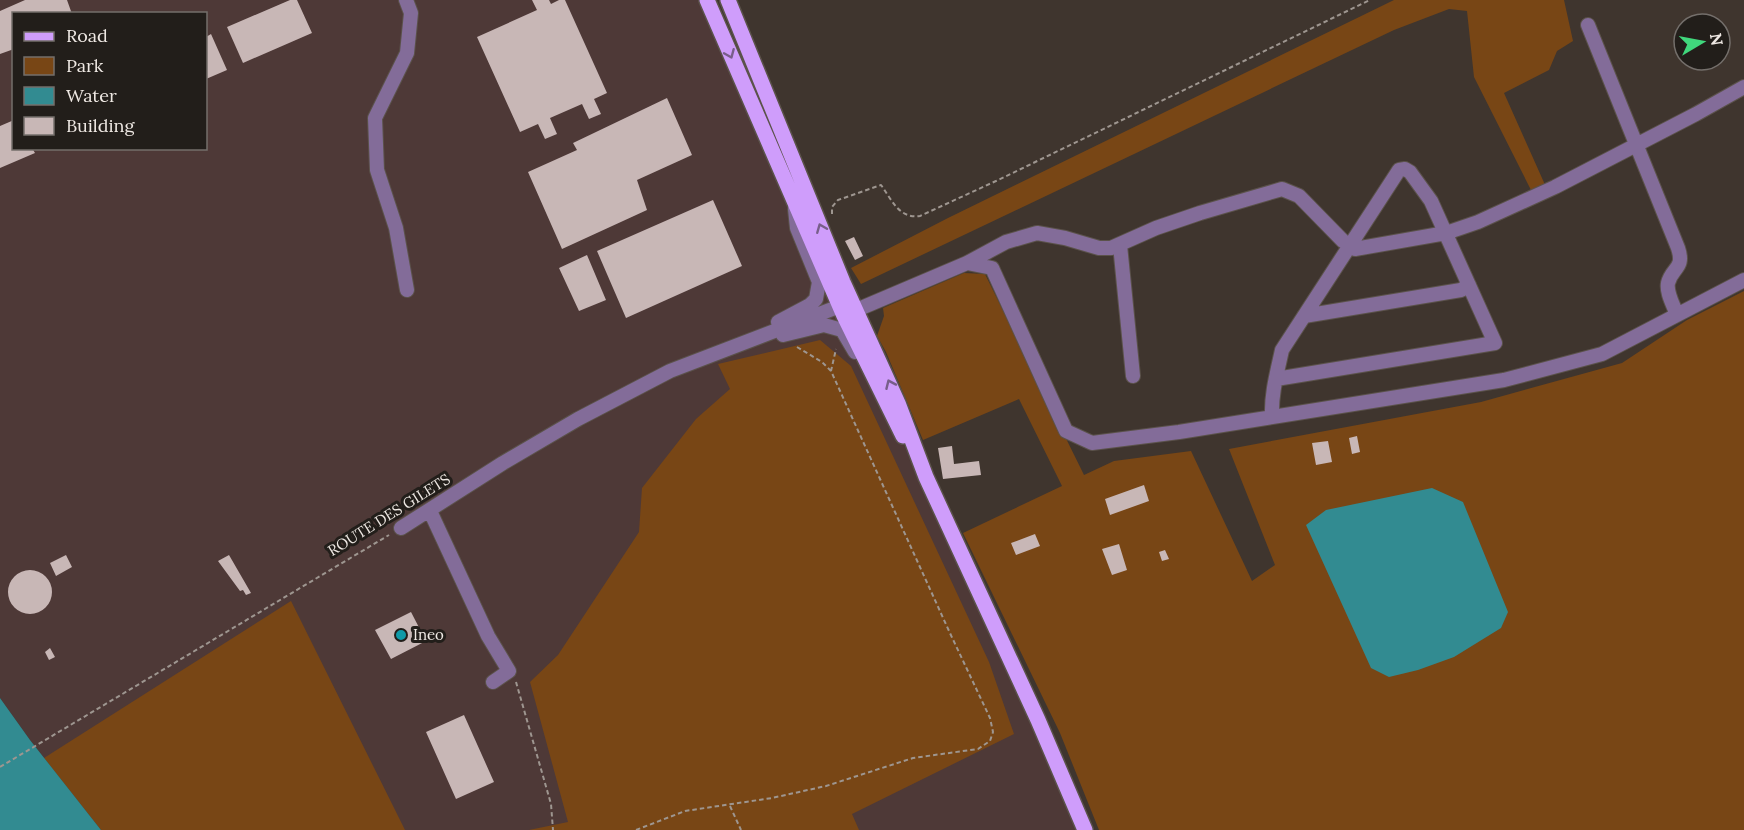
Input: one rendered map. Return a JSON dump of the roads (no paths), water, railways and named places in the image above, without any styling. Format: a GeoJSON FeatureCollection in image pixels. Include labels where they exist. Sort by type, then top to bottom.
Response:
{"type":"FeatureCollection","features":[{"type":"Feature","properties":{"kind":"main road"},"geometry":{"type":"LineString","coordinates":[[707,0],[793,197],[898,403],[926,477]]}},
{"type":"Feature","properties":{"kind":"main road"},"geometry":{"type":"LineString","coordinates":[[728,0],[843,282],[848,308],[876,384],[926,477],[1038,720],[1085,830]]}},
{"type":"Feature","properties":{"kind":"street"},"geometry":{"type":"LineString","coordinates":[[406,0],[411,13],[407,53],[375,118],[376,170],[396,228],[407,290]]}},
{"type":"Feature","properties":{"kind":"street"},"geometry":{"type":"LineString","coordinates":[[1588,25],[1681,258],[1669,279],[1668,286],[1677,315]]}},
{"type":"Feature","properties":{"kind":"street"},"geometry":{"type":"LineString","coordinates":[[1133,376],[1120,245],[1156,228],[1282,189],[1299,196],[1355,249],[1446,233],[1478,222],[1555,187],[1744,87]]}},
{"type":"Feature","properties":{"kind":"street"},"geometry":{"type":"LineString","coordinates":[[1272,417],[1271,401],[1282,350],[1399,171],[1406,169],[1431,201],[1495,343],[1276,379]]}},
{"type":"Feature","properties":{"kind":"street","name":"ROUTE DES GILETS"},"geometry":{"type":"LineString","coordinates":[[726,350],[810,305],[816,299],[819,282],[797,228],[793,197]]}},
{"type":"Feature","properties":{"kind":"street","name":"ROUTE DES GILETS"},"geometry":{"type":"LineString","coordinates":[[401,528],[503,463],[578,419],[670,371],[848,308],[967,263],[1006,242],[1037,233],[1099,248],[1120,245]]}},
{"type":"Feature","properties":{"kind":"street"},"geometry":{"type":"LineString","coordinates":[[967,263],[992,268],[1066,431],[1092,443],[1179,432],[1504,380],[1602,354],[1744,280]]}},
{"type":"Feature","properties":{"kind":"street"},"geometry":{"type":"LineString","coordinates":[[1304,316],[1461,290],[1469,285]]}},
{"type":"Feature","properties":{"kind":"street","name":"ROUTE DES GILETS"},"geometry":{"type":"LineString","coordinates":[[726,350],[824,326],[842,330],[876,384]]}},
{"type":"Feature","properties":{"kind":"street"},"geometry":{"type":"LineString","coordinates":[[430,511],[488,636],[509,671],[493,682]]}},
{"type":"Feature","properties":{"kind":"water"},"geometry":{"type":"Polygon","coordinates":[[[1432,488],[1463,502],[1508,612],[1501,628],[1454,657],[1418,670],[1389,677],[1371,668],[1306,525],[1326,510],[1432,488]]]}},
{"type":"Feature","properties":{"kind":"water"},"geometry":{"type":"Polygon","coordinates":[[[0,698],[30,740],[101,830],[0,830],[0,698]]]}},
{"type":"Feature","properties":{"kind":"place","name":"Ineo"},"geometry":{"type":"Point","coordinates":[401,635]}}]}
